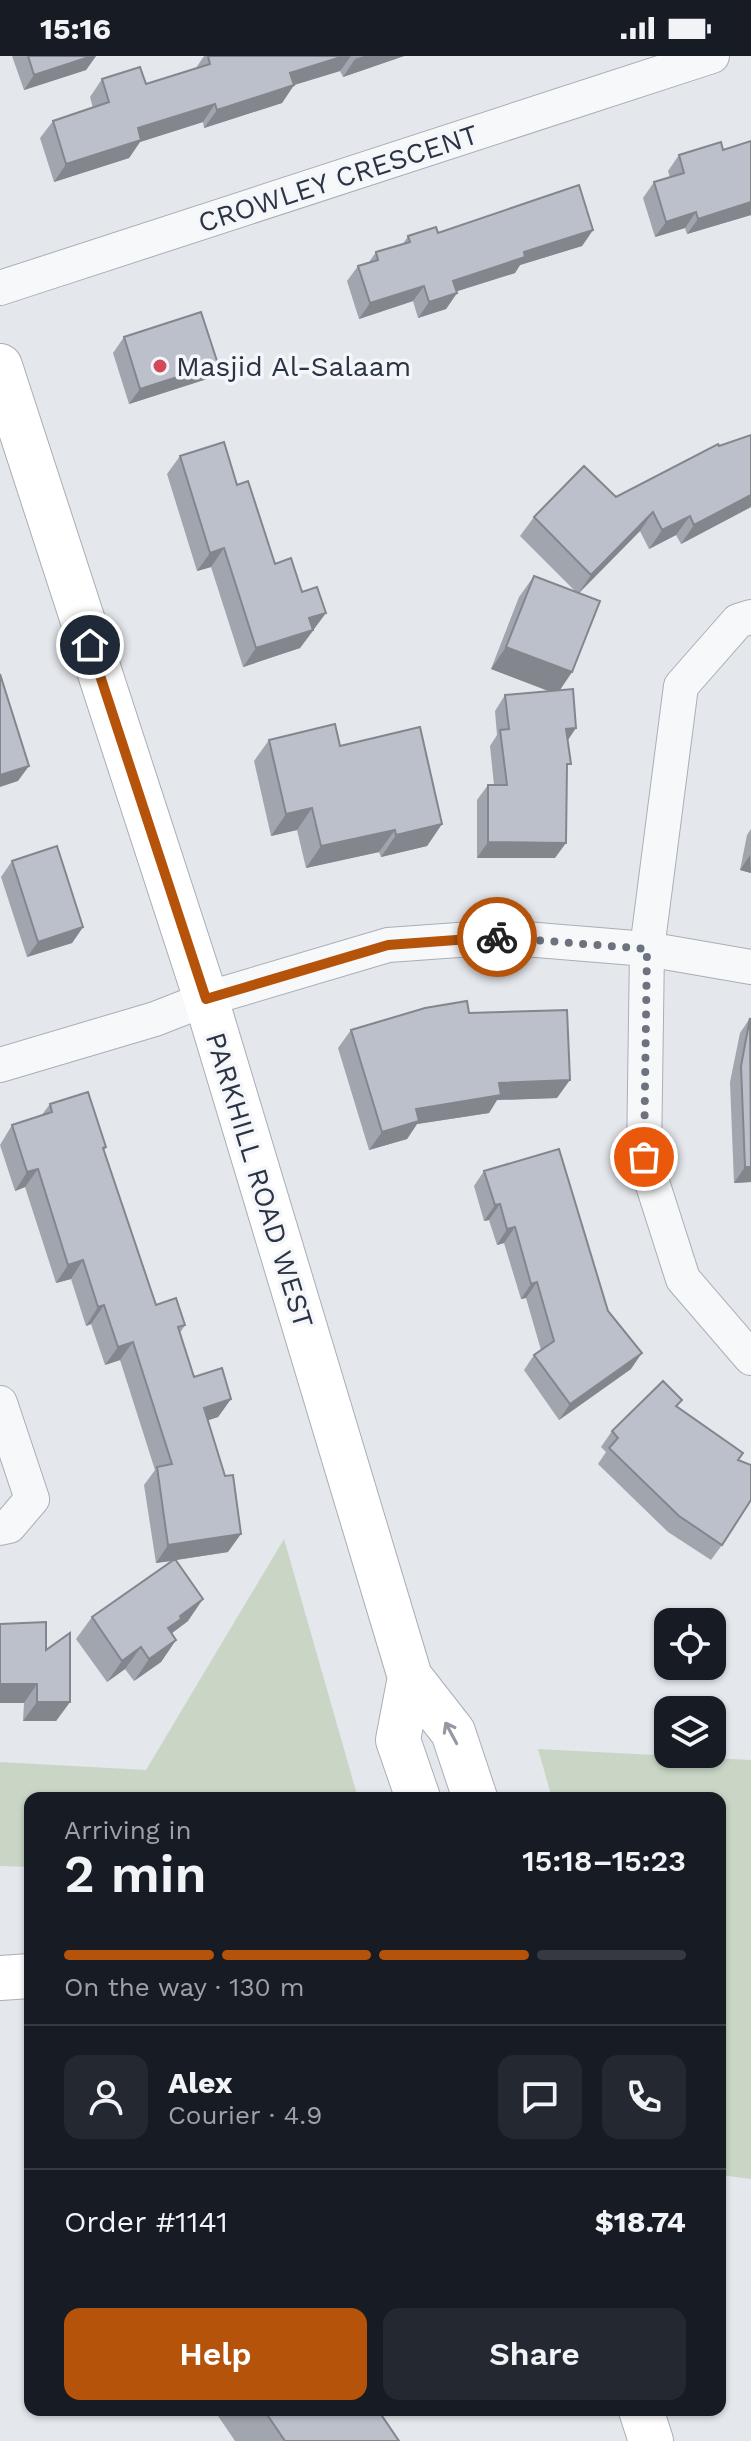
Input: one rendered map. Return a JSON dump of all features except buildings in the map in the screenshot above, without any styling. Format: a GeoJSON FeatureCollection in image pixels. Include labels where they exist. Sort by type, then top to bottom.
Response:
{"type":"FeatureCollection","features":[{"type":"Feature","properties":{"kind":"main road","name":"PARKHILL ROAD WEST"},"geometry":{"type":"LineString","coordinates":[[0,366],[206,999],[410,1677],[453,1732],[473,1792]]}},
{"type":"Feature","properties":{"kind":"main road","name":"PARKHILL ROAD WEST"},"geometry":{"type":"LineString","coordinates":[[410,1677],[398,1740],[416,1792]]}},
{"type":"Feature","properties":{"kind":"main road"},"geometry":{"type":"LineString","coordinates":[[0,1978],[24,1976]]}},
{"type":"Feature","properties":{"kind":"main road"},"geometry":{"type":"LineString","coordinates":[[643,2416],[651,2441]]}},
{"type":"Feature","properties":{"kind":"street","name":"CROWLEY CRESCENT"},"geometry":{"type":"LineString","coordinates":[[0,288],[656,64],[712,56]]}},
{"type":"Feature","properties":{"kind":"street"},"geometry":{"type":"LineString","coordinates":[[751,617],[738,621],[681,686],[647,949],[644,1157],[683,1279],[751,1358]]}},
{"type":"Feature","properties":{"kind":"street"},"geometry":{"type":"LineString","coordinates":[[0,1065],[388,945],[500,937],[647,949],[751,967]]}},
{"type":"Feature","properties":{"kind":"street"},"geometry":{"type":"LineString","coordinates":[[0,1403],[32,1499],[9,1526],[0,1528]]}},
{"type":"Feature","properties":{"kind":"green space"},"geometry":{"type":"Polygon","coordinates":[[[284,1539],[356,1792],[24,1792],[24,1867],[0,1866],[0,1762],[146,1770],[284,1539]]]}},
{"type":"Feature","properties":{"kind":"green space"},"geometry":{"type":"Polygon","coordinates":[[[538,1749],[654,1755],[654,1768],[726,1768],[726,1759],[751,1760],[751,2179],[726,2176],[726,1792],[550,1792],[538,1749]]]}},
{"type":"Feature","properties":{"kind":"way so far"},"geometry":{"type":"LineString","coordinates":[[497,937],[647,949],[644,1157]]}},
{"type":"Feature","properties":{"kind":"place","name":"Masjid Al-Salaam"},"geometry":{"type":"Point","coordinates":[160,366]}},
{"type":"Feature","properties":{"kind":"route"},"geometry":{"type":"LineString","coordinates":[[90,645],[206,999],[388,945],[497,937]]}}]}
